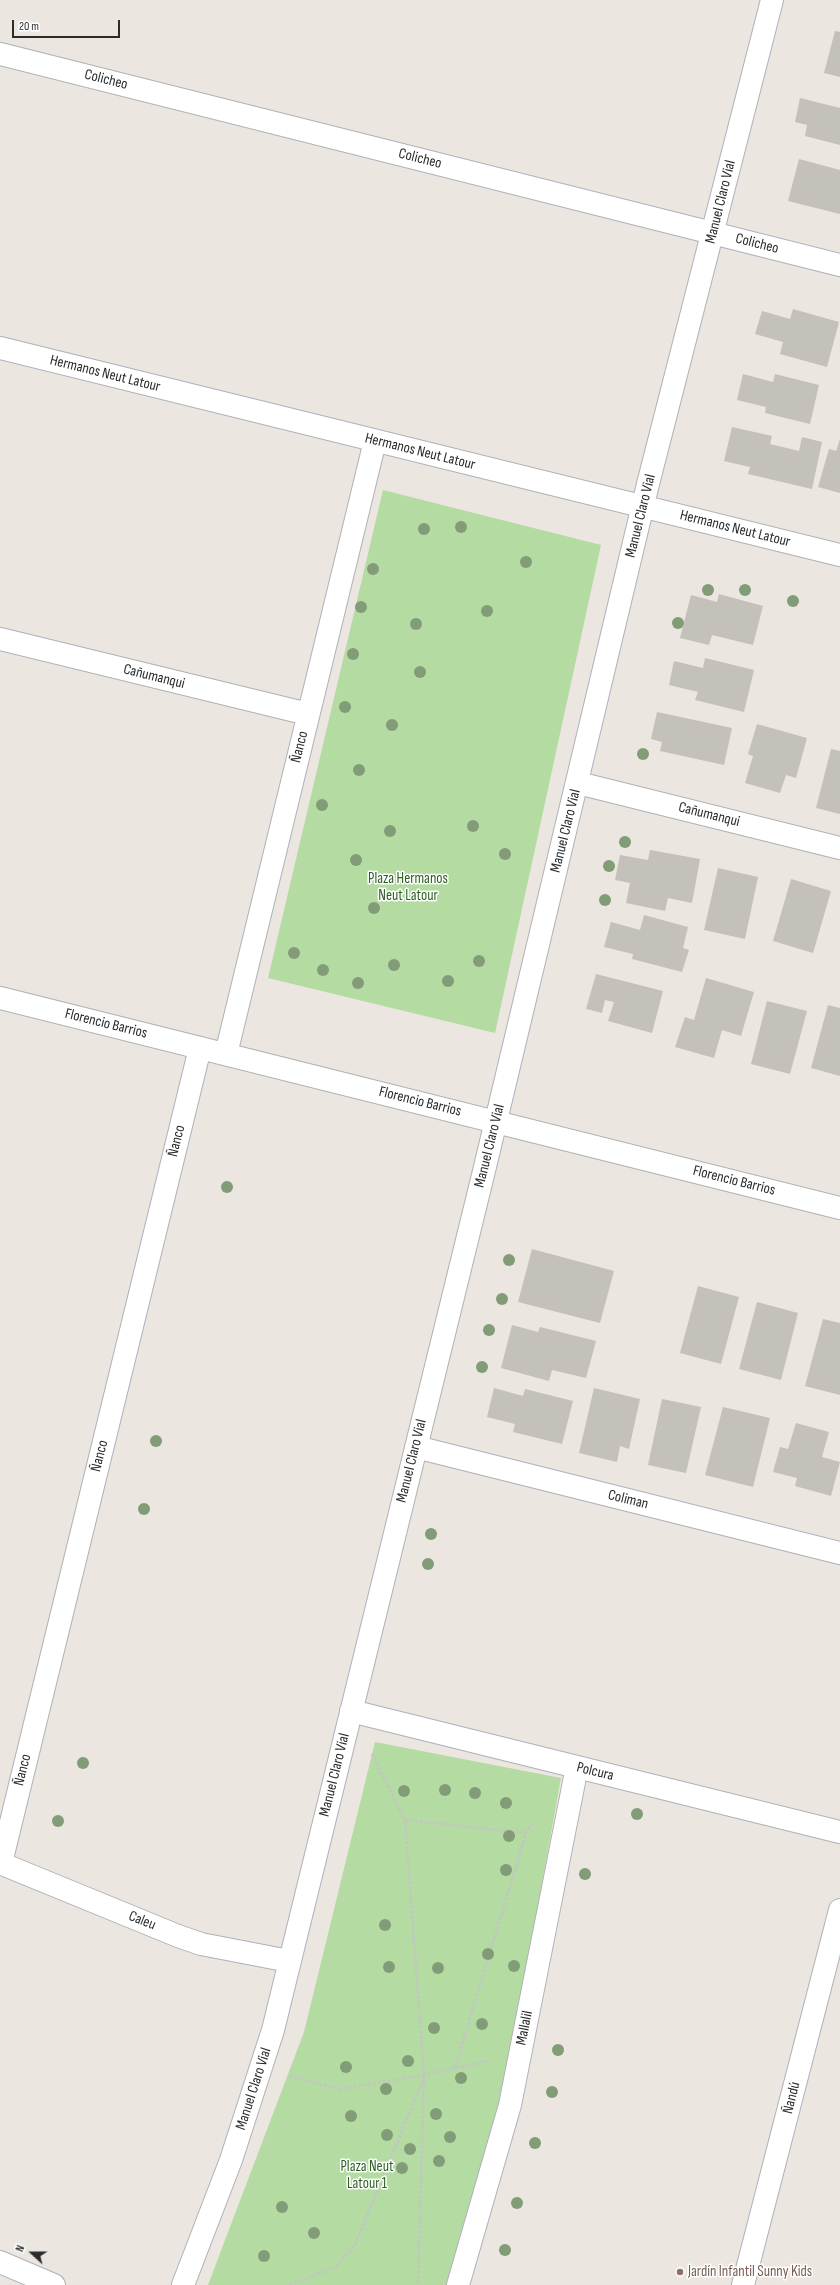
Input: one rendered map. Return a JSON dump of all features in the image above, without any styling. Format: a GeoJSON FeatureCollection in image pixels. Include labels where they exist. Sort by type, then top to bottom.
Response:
{"type":"FeatureCollection","features":[{"type":"Feature","properties":{"kind":"street","name":"Manuel Claro Vial"},"geometry":{"type":"LineString","coordinates":[[183,2285],[231,2160],[261,2069],[289,1961],[496,1121],[644,507],[772,0]]}},
{"type":"Feature","properties":{"kind":"street","name":"Colicheo"},"geometry":{"type":"LineString","coordinates":[[0,54],[840,265]]}},
{"type":"Feature","properties":{"kind":"street","name":"Hermanos Neut Latour"},"geometry":{"type":"LineString","coordinates":[[0,348],[840,555]]}},
{"type":"Feature","properties":{"kind":"street","name":"Ñanco"},"geometry":{"type":"LineString","coordinates":[[226,1054],[375,441]]}},
{"type":"Feature","properties":{"kind":"street","name":"Cañumanqui"},"geometry":{"type":"LineString","coordinates":[[0,639],[308,714]]}},
{"type":"Feature","properties":{"kind":"street","name":"Cañumanqui"},"geometry":{"type":"LineString","coordinates":[[578,782],[840,848]]}},
{"type":"Feature","properties":{"kind":"street","name":"Florencio Barrios"},"geometry":{"type":"LineString","coordinates":[[0,998],[840,1208]]}},
{"type":"Feature","properties":{"kind":"street","name":"Ñanco"},"geometry":{"type":"LineString","coordinates":[[0,1863],[200,1048]]}},
{"type":"Feature","properties":{"kind":"street","name":"Coliman"},"geometry":{"type":"LineString","coordinates":[[416,1447],[840,1553]]}},
{"type":"Feature","properties":{"kind":"street","name":"Polcura"},"geometry":{"type":"LineString","coordinates":[[350,1711],[840,1832]]}},
{"type":"Feature","properties":{"kind":"street","name":"Mallalil"},"geometry":{"type":"LineString","coordinates":[[458,2285],[510,2105],[577,1767]]}},
{"type":"Feature","properties":{"kind":"street","name":"Caleu"},"geometry":{"type":"LineString","coordinates":[[0,1863],[201,1944],[289,1961]]}},
{"type":"Feature","properties":{"kind":"street","name":"Ñandú"},"geometry":{"type":"LineString","coordinates":[[743,2285],[840,1910]]}},
{"type":"Feature","properties":{"kind":"street"},"geometry":{"type":"LineString","coordinates":[[0,2262],[54,2285]]}},
{"type":"Feature","properties":{"kind":"path"},"geometry":{"type":"LineString","coordinates":[[371,1752],[405,1820],[424,2075],[418,2285]]}},
{"type":"Feature","properties":{"kind":"path"},"geometry":{"type":"LineString","coordinates":[[405,1820],[526,1833]]}},
{"type":"Feature","properties":{"kind":"path"},"geometry":{"type":"LineString","coordinates":[[456,2068],[526,1833],[535,1821]]}},
{"type":"Feature","properties":{"kind":"path"},"geometry":{"type":"LineString","coordinates":[[261,2069],[339,2089],[424,2075],[520,2054]]}},
{"type":"Feature","properties":{"kind":"path"},"geometry":{"type":"LineString","coordinates":[[289,2285],[336,2267],[355,2245],[424,2075]]}},
{"type":"Feature","properties":{"kind":"green space","name":"Plaza Hermanos Neut Latour"},"geometry":{"type":"Polygon","coordinates":[[[383,490],[601,545],[495,1033],[268,978],[383,490]]]}},
{"type":"Feature","properties":{"kind":"green space","name":"Plaza Neut Latour 1"},"geometry":{"type":"Polygon","coordinates":[[[375,1742],[561,1778],[502,2105],[449,2285],[208,2285],[304,2032],[375,1742]]]}},
{"type":"Feature","properties":{"kind":"building"},"geometry":{"type":"Polygon","coordinates":[[[835,31],[840,32],[840,77],[824,73],[835,31]]]}},
{"type":"Feature","properties":{"kind":"building"},"geometry":{"type":"Polygon","coordinates":[[[800,98],[840,108],[840,145],[805,136],[807,125],[795,122],[800,98]]]}},
{"type":"Feature","properties":{"kind":"building"},"geometry":{"type":"Polygon","coordinates":[[[799,159],[840,170],[840,214],[788,201],[799,159]]]}},
{"type":"Feature","properties":{"kind":"building"},"geometry":{"type":"Polygon","coordinates":[[[793,309],[839,322],[827,367],[780,354],[783,342],[755,334],[762,311],[790,319],[793,309]]]}},
{"type":"Feature","properties":{"kind":"building"},"geometry":{"type":"Polygon","coordinates":[[[743,374],[773,382],[775,374],[819,385],[810,424],[765,413],[766,407],[737,400],[743,374]]]}},
{"type":"Feature","properties":{"kind":"building"},"geometry":{"type":"Polygon","coordinates":[[[732,427],[772,436],[770,444],[799,451],[802,437],[822,442],[812,489],[748,474],[750,467],[724,461],[732,427]]]}},
{"type":"Feature","properties":{"kind":"building"},"geometry":{"type":"Polygon","coordinates":[[[840,439],[840,493],[818,487],[829,449],[836,451],[840,439]]]}},
{"type":"Feature","properties":{"kind":"building"},"geometry":{"type":"Polygon","coordinates":[[[719,594],[763,606],[753,645],[712,635],[709,645],[680,638],[691,595],[717,602],[719,594]]]}},
{"type":"Feature","properties":{"kind":"building"},"geometry":{"type":"Polygon","coordinates":[[[705,658],[754,670],[744,712],[695,700],[698,692],[669,685],[674,661],[703,668],[705,658]]]}},
{"type":"Feature","properties":{"kind":"building"},"geometry":{"type":"Polygon","coordinates":[[[657,712],[732,728],[724,765],[660,751],[662,742],[651,739],[657,712]]]}},
{"type":"Feature","properties":{"kind":"building"},"geometry":{"type":"Polygon","coordinates":[[[757,724],[807,738],[796,778],[786,775],[780,793],[745,783],[753,756],[748,754],[757,724]]]}},
{"type":"Feature","properties":{"kind":"building"},"geometry":{"type":"Polygon","coordinates":[[[831,749],[840,751],[840,814],[816,808],[831,749]]]}},
{"type":"Feature","properties":{"kind":"building"},"geometry":{"type":"Polygon","coordinates":[[[650,850],[700,859],[692,903],[668,898],[665,911],[626,903],[630,883],[615,880],[620,855],[648,860],[650,850]]]}},
{"type":"Feature","properties":{"kind":"building"},"geometry":{"type":"Polygon","coordinates":[[[718,868],[758,877],[745,939],[704,930],[718,868]]]}},
{"type":"Feature","properties":{"kind":"building"},"geometry":{"type":"Polygon","coordinates":[[[791,879],[831,891],[813,953],[773,941],[791,879]]]}},
{"type":"Feature","properties":{"kind":"building"},"geometry":{"type":"Polygon","coordinates":[[[644,915],[688,927],[683,948],[689,950],[682,972],[632,959],[633,954],[604,947],[611,922],[640,930],[644,915]]]}},
{"type":"Feature","properties":{"kind":"building"},"geometry":{"type":"Polygon","coordinates":[[[596,974],[663,991],[652,1033],[608,1021],[614,1002],[605,1000],[602,1013],[586,1009],[596,974]]]}},
{"type":"Feature","properties":{"kind":"building"},"geometry":{"type":"Polygon","coordinates":[[[706,978],[754,992],[741,1036],[722,1030],[714,1058],[675,1047],[685,1017],[694,1020],[706,978]]]}},
{"type":"Feature","properties":{"kind":"building"},"geometry":{"type":"Polygon","coordinates":[[[767,1001],[807,1011],[790,1074],[751,1064],[767,1001]]]}},
{"type":"Feature","properties":{"kind":"building"},"geometry":{"type":"Polygon","coordinates":[[[828,1005],[840,1008],[840,1076],[811,1068],[828,1005]]]}},
{"type":"Feature","properties":{"kind":"building"},"geometry":{"type":"Polygon","coordinates":[[[532,1249],[614,1271],[600,1323],[518,1302],[532,1249]]]}},
{"type":"Feature","properties":{"kind":"building"},"geometry":{"type":"Polygon","coordinates":[[[698,1286],[739,1297],[721,1364],[680,1353],[698,1286]]]}},
{"type":"Feature","properties":{"kind":"building"},"geometry":{"type":"Polygon","coordinates":[[[757,1302],[798,1313],[781,1380],[739,1369],[757,1302]]]}},
{"type":"Feature","properties":{"kind":"building"},"geometry":{"type":"Polygon","coordinates":[[[823,1319],[840,1323],[840,1395],[805,1386],[823,1319]]]}},
{"type":"Feature","properties":{"kind":"building"},"geometry":{"type":"Polygon","coordinates":[[[512,1325],[538,1332],[540,1327],[596,1341],[586,1378],[552,1370],[549,1381],[501,1368],[512,1325]]]}},
{"type":"Feature","properties":{"kind":"building"},"geometry":{"type":"Polygon","coordinates":[[[494,1388],[523,1396],[525,1389],[573,1401],[562,1444],[513,1432],[515,1424],[487,1417],[494,1388]]]}},
{"type":"Feature","properties":{"kind":"building"},"geometry":{"type":"Polygon","coordinates":[[[594,1388],[640,1399],[629,1449],[620,1446],[617,1462],[579,1453],[594,1388]]]}},
{"type":"Feature","properties":{"kind":"building"},"geometry":{"type":"Polygon","coordinates":[[[662,1399],[701,1407],[686,1473],[648,1465],[662,1399]]]}},
{"type":"Feature","properties":{"kind":"building"},"geometry":{"type":"Polygon","coordinates":[[[723,1407],[770,1418],[753,1487],[705,1475],[723,1407]]]}},
{"type":"Feature","properties":{"kind":"building"},"geometry":{"type":"Polygon","coordinates":[[[796,1423],[829,1432],[822,1457],[840,1462],[831,1496],[795,1486],[797,1478],[773,1472],[780,1447],[788,1449],[796,1423]]]}},
{"type":"Feature","properties":{"kind":"place","name":"Jardín Infantil Sunny Kids"},"geometry":{"type":"Point","coordinates":[680,2272]}}]}
